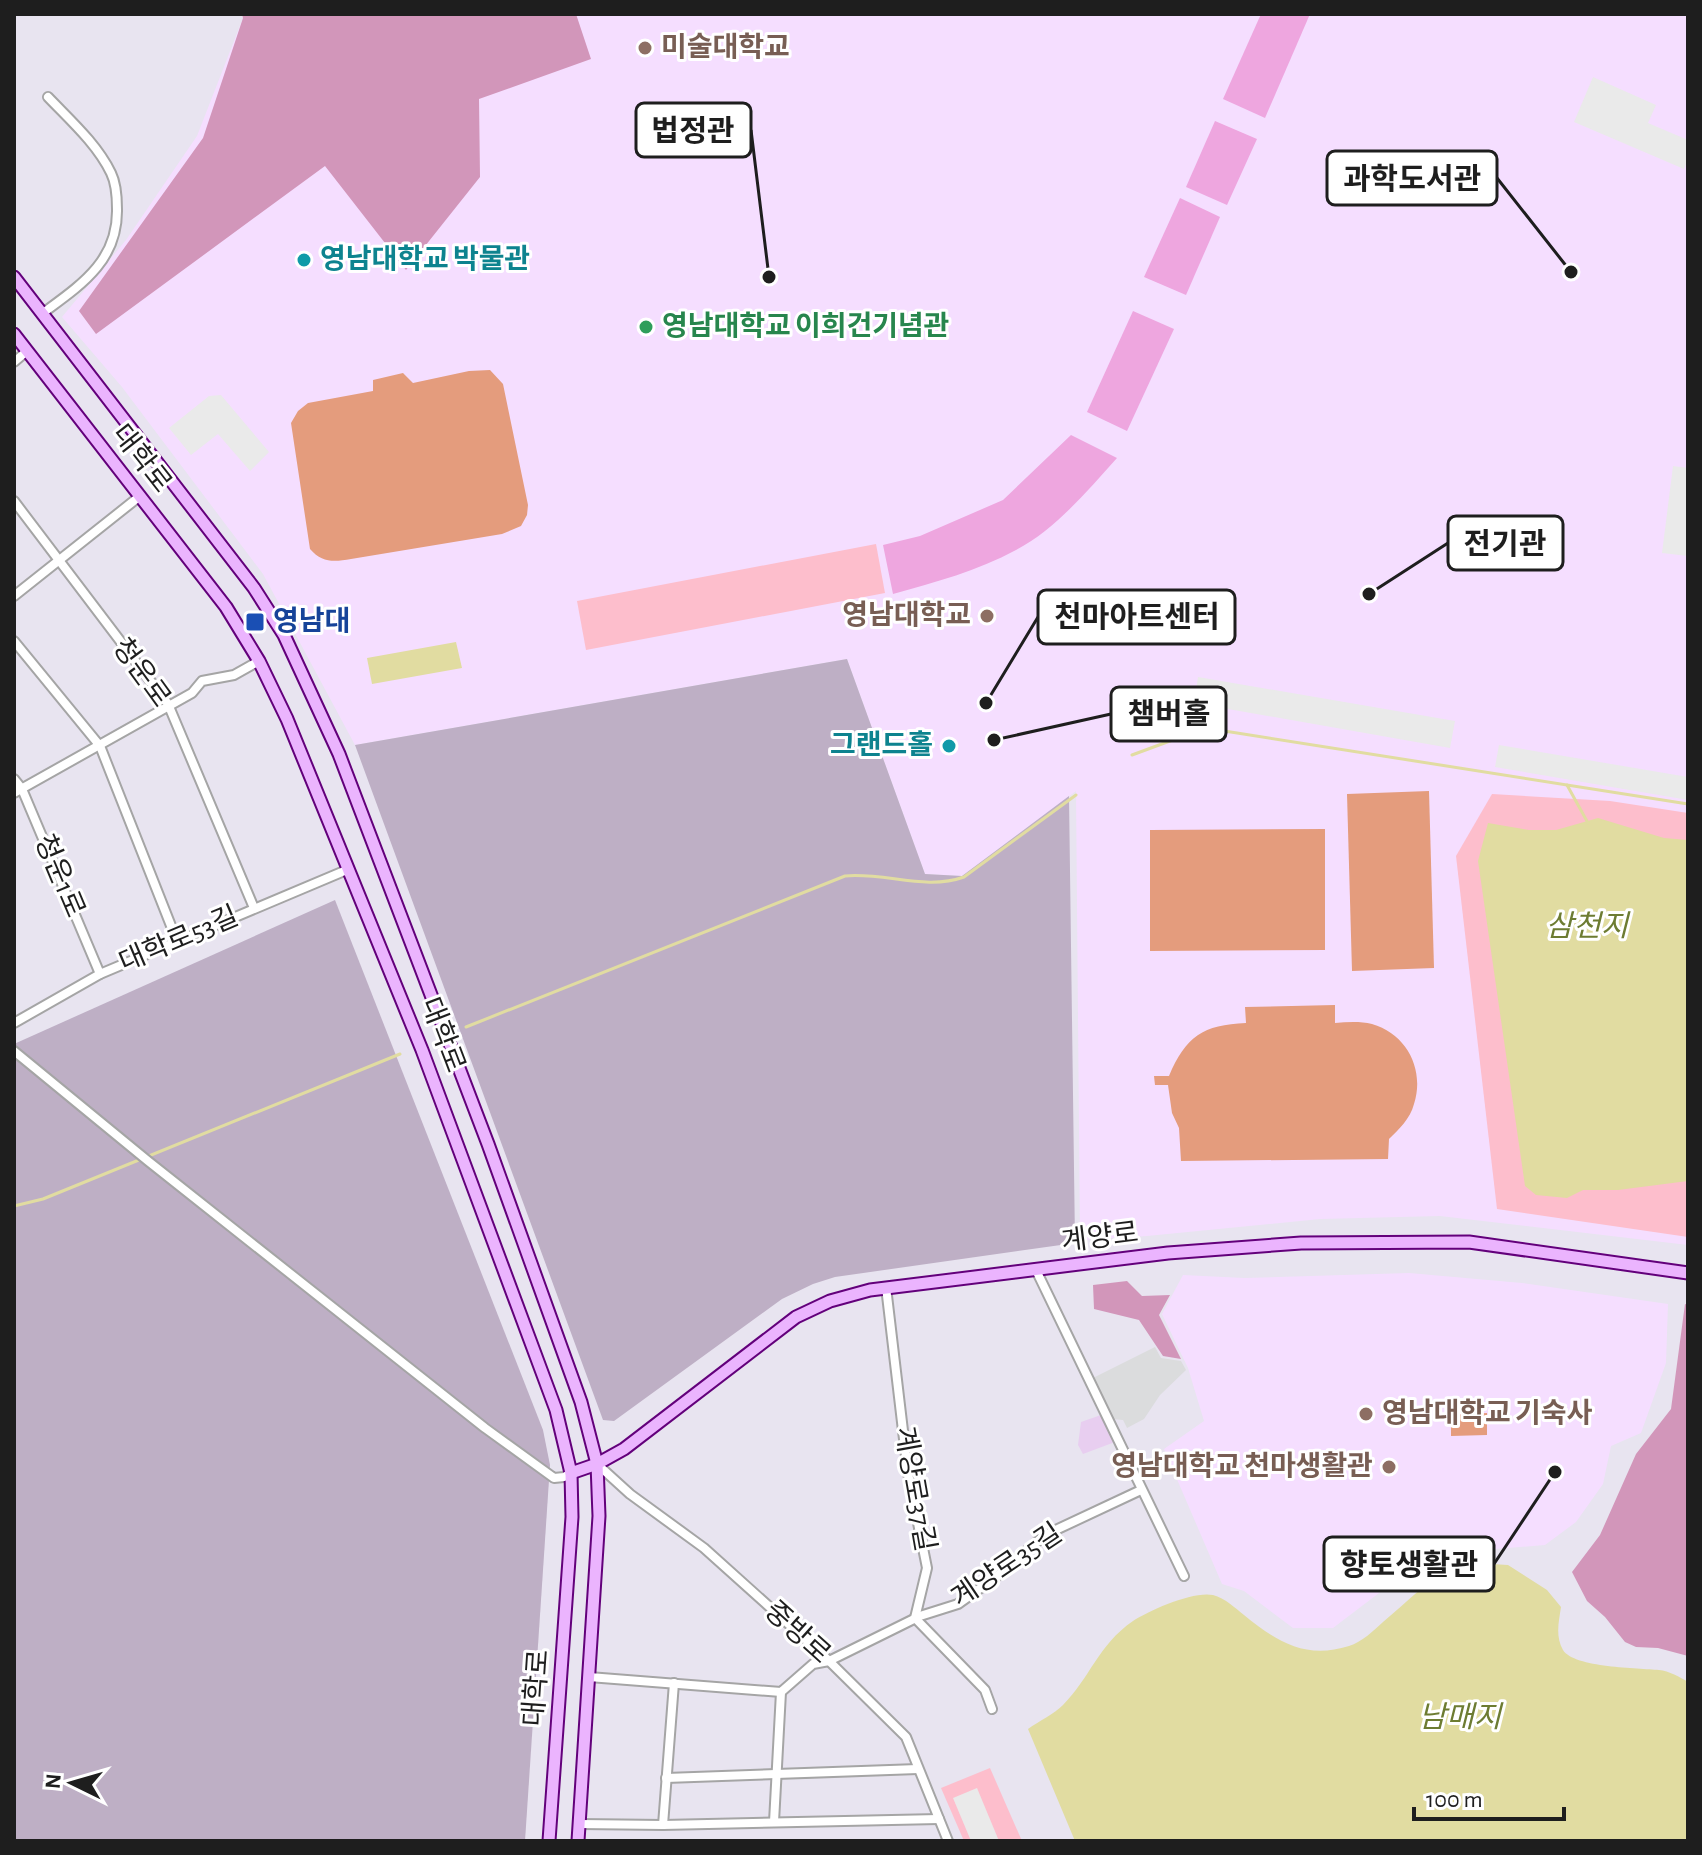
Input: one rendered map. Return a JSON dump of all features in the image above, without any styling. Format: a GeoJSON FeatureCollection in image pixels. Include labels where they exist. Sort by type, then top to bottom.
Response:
{"type":"FeatureCollection","features":[{"type":"Feature","properties":{"kind":"main road"},"geometry":{"type":"LineString","coordinates":[[14,277],[254,588],[290,648],[339,754],[482,1130],[581,1402],[597,1464],[599,1516],[578,1841]]}},
{"type":"Feature","properties":{"kind":"main road","name":"대학로"},"geometry":{"type":"LineString","coordinates":[[14,334],[226,607],[259,661],[287,719],[422,1050],[556,1410],[571,1473],[568,1594],[549,1841]]}},
{"type":"Feature","properties":{"kind":"main road","name":"계양로"},"geometry":{"type":"LineString","coordinates":[[571,1473],[597,1464],[624,1449],[796,1317],[830,1301],[886,1287],[1239,1246],[1301,1243],[1469,1242],[1688,1273]]}},
{"type":"Feature","properties":{"kind":"street"},"geometry":{"type":"LineString","coordinates":[[43,313],[104,260],[112,246],[117,226],[113,175],[82,133],[48,97]]}},
{"type":"Feature","properties":{"kind":"street"},"geometry":{"type":"LineString","coordinates":[[14,362],[27,351]]}},
{"type":"Feature","properties":{"kind":"street"},"geometry":{"type":"LineString","coordinates":[[14,596],[140,496]]}},
{"type":"Feature","properties":{"kind":"street","name":"청운로"},"geometry":{"type":"LineString","coordinates":[[15,506],[60,560],[168,704],[254,908]]}},
{"type":"Feature","properties":{"kind":"street"},"geometry":{"type":"LineString","coordinates":[[14,641],[100,746],[177,941]]}},
{"type":"Feature","properties":{"kind":"street"},"geometry":{"type":"LineString","coordinates":[[18,791],[192,693],[202,681],[234,675],[259,661]]}},
{"type":"Feature","properties":{"kind":"street","name":"청운1로"},"geometry":{"type":"LineString","coordinates":[[14,779],[100,974]]}},
{"type":"Feature","properties":{"kind":"street","name":"대학로53길"},"geometry":{"type":"LineString","coordinates":[[14,1023],[100,974],[349,869]]}},
{"type":"Feature","properties":{"kind":"street"},"geometry":{"type":"LineString","coordinates":[[14,1051],[148,1161],[535,1465],[554,1478],[571,1473]]}},
{"type":"Feature","properties":{"kind":"street"},"geometry":{"type":"LineString","coordinates":[[1036,1270],[1184,1576]]}},
{"type":"Feature","properties":{"kind":"street","name":"계양로37길"},"geometry":{"type":"LineString","coordinates":[[886,1287],[908,1473],[927,1568],[915,1618]]}},
{"type":"Feature","properties":{"kind":"street","name":"중방로"},"geometry":{"type":"LineString","coordinates":[[597,1464],[630,1494],[704,1548],[829,1661],[906,1737],[948,1841]]}},
{"type":"Feature","properties":{"kind":"street","name":"계양로35길"},"geometry":{"type":"LineString","coordinates":[[781,1692],[813,1664],[829,1661],[915,1618],[958,1604],[996,1577],[1045,1535],[1141,1490]]}},
{"type":"Feature","properties":{"kind":"street"},"geometry":{"type":"LineString","coordinates":[[915,1618],[989,1694],[992,1709]]}},
{"type":"Feature","properties":{"kind":"street"},"geometry":{"type":"LineString","coordinates":[[589,1677],[781,1692],[774,1822]]}},
{"type":"Feature","properties":{"kind":"street"},"geometry":{"type":"LineString","coordinates":[[663,1825],[674,1683]]}},
{"type":"Feature","properties":{"kind":"street"},"geometry":{"type":"LineString","coordinates":[[666,1778],[918,1769]]}},
{"type":"Feature","properties":{"kind":"street"},"geometry":{"type":"LineString","coordinates":[[580,1824],[939,1819]]}},
{"type":"Feature","properties":{"kind":"shaded area","name":"영남대학교"},"geometry":{"type":"Polygon","coordinates":[[[242,14],[1688,14],[1688,1245],[1440,1216],[1320,1219],[1080,1240],[1076,791],[962,876],[925,874],[847,659],[355,745],[263,574],[122,387],[62,317],[126,240],[197,136],[242,14]]]}},
{"type":"Feature","properties":{"kind":"shaded area"},"geometry":{"type":"Polygon","coordinates":[[[242,14],[576,14],[591,59],[479,99],[480,177],[406,270],[325,166],[96,334],[79,311],[203,138],[242,14]]]}},
{"type":"Feature","properties":{"kind":"shaded area"},"geometry":{"type":"Polygon","coordinates":[[[1261,14],[1310,14],[1265,118],[1223,99],[1261,14]]]}},
{"type":"Feature","properties":{"kind":"shaded area"},"geometry":{"type":"Polygon","coordinates":[[[1593,77],[1656,105],[1648,123],[1688,140],[1688,160],[1684,169],[1574,122],[1593,77]]]}},
{"type":"Feature","properties":{"kind":"shaded area"},"geometry":{"type":"Polygon","coordinates":[[[1215,121],[1257,139],[1227,205],[1186,187],[1215,121]]]}},
{"type":"Feature","properties":{"kind":"shaded area"},"geometry":{"type":"Polygon","coordinates":[[[1180,198],[1220,217],[1186,295],[1144,277],[1180,198]]]}},
{"type":"Feature","properties":{"kind":"shaded area"},"geometry":{"type":"Polygon","coordinates":[[[1133,311],[1174,329],[1127,431],[1087,412],[1133,311]]]}},
{"type":"Feature","properties":{"kind":"shaded area"},"geometry":{"type":"Polygon","coordinates":[[[490,370],[503,384],[528,505],[521,526],[502,534],[345,560],[329,560],[315,554],[310,549],[291,423],[298,411],[308,403],[373,391],[373,380],[403,373],[413,383],[469,371],[490,370]]]}},
{"type":"Feature","properties":{"kind":"shaded area"},"geometry":{"type":"Polygon","coordinates":[[[221,395],[269,452],[250,471],[218,434],[191,455],[169,428],[209,396],[221,395]]]}},
{"type":"Feature","properties":{"kind":"shaded area"},"geometry":{"type":"Polygon","coordinates":[[[1071,435],[1117,458],[1058,520],[1031,541],[986,564],[893,594],[883,545],[920,536],[1003,500],[1071,435]]]}},
{"type":"Feature","properties":{"kind":"shaded area"},"geometry":{"type":"Polygon","coordinates":[[[1673,466],[1688,468],[1688,556],[1662,553],[1673,466]]]}},
{"type":"Feature","properties":{"kind":"shaded area"},"geometry":{"type":"Polygon","coordinates":[[[876,544],[885,593],[586,650],[577,601],[876,544]]]}},
{"type":"Feature","properties":{"kind":"shaded area"},"geometry":{"type":"Polygon","coordinates":[[[847,659],[925,874],[962,876],[1069,796],[1075,1243],[835,1277],[813,1284],[782,1299],[614,1421],[603,1420],[355,745],[847,659]]]}},
{"type":"Feature","properties":{"kind":"shaded area"},"geometry":{"type":"Polygon","coordinates":[[[1198,677],[1455,721],[1450,748],[1194,703],[1198,677]]]}},
{"type":"Feature","properties":{"kind":"shaded area"},"geometry":{"type":"Polygon","coordinates":[[[1499,745],[1688,777],[1688,800],[1495,767],[1499,745]]]}},
{"type":"Feature","properties":{"kind":"shaded area"},"geometry":{"type":"Polygon","coordinates":[[[1429,791],[1434,968],[1352,971],[1347,794],[1429,791]]]}},
{"type":"Feature","properties":{"kind":"shaded area","name":"삼천지"},"geometry":{"type":"Polygon","coordinates":[[[1492,794],[1610,801],[1688,813],[1688,1237],[1497,1209],[1456,856],[1492,794]]]}},
{"type":"Feature","properties":{"kind":"shaded area"},"geometry":{"type":"Polygon","coordinates":[[[1325,829],[1325,950],[1150,951],[1150,830],[1325,829]]]}},
{"type":"Feature","properties":{"kind":"shaded area"},"geometry":{"type":"Polygon","coordinates":[[[335,900],[543,1430],[550,1465],[525,1841],[14,1841],[14,1044],[335,900]]]}},
{"type":"Feature","properties":{"kind":"shaded area"},"geometry":{"type":"Polygon","coordinates":[[[1335,1005],[1335,1023],[1363,1022],[1384,1029],[1404,1045],[1415,1066],[1417,1091],[1414,1104],[1407,1119],[1389,1139],[1388,1159],[1181,1161],[1179,1128],[1172,1113],[1168,1085],[1155,1085],[1154,1076],[1169,1076],[1182,1051],[1198,1035],[1218,1026],[1246,1023],[1245,1007],[1335,1005]]]}},
{"type":"Feature","properties":{"kind":"shaded area","name":"영남대학교 천마생활관"},"geometry":{"type":"Polygon","coordinates":[[[1409,1273],[1522,1283],[1668,1304],[1666,1363],[1641,1433],[1611,1446],[1603,1484],[1576,1522],[1545,1545],[1495,1549],[1450,1539],[1333,1628],[1293,1628],[1244,1591],[1222,1584],[1164,1449],[1204,1421],[1188,1368],[1162,1314],[1183,1275],[1244,1278],[1409,1273]]]}},
{"type":"Feature","properties":{"kind":"shaded area"},"geometry":{"type":"Polygon","coordinates":[[[1127,1281],[1142,1296],[1170,1295],[1159,1315],[1181,1359],[1163,1356],[1139,1320],[1094,1309],[1093,1285],[1127,1281]]]}},
{"type":"Feature","properties":{"kind":"shaded area"},"geometry":{"type":"Polygon","coordinates":[[[1685,1304],[1688,1305],[1688,1656],[1658,1648],[1636,1647],[1625,1642],[1587,1601],[1572,1572],[1600,1535],[1636,1454],[1671,1409],[1685,1304]]]}},
{"type":"Feature","properties":{"kind":"shaded area"},"geometry":{"type":"Polygon","coordinates":[[[1155,1347],[1161,1358],[1181,1361],[1186,1370],[1160,1395],[1144,1419],[1127,1428],[1123,1420],[1112,1419],[1093,1378],[1155,1347]]]}},
{"type":"Feature","properties":{"kind":"shaded area"},"geometry":{"type":"Polygon","coordinates":[[[1487,1413],[1487,1435],[1451,1436],[1451,1415],[1487,1413]]]}},
{"type":"Feature","properties":{"kind":"shaded area"},"geometry":{"type":"Polygon","coordinates":[[[1101,1415],[1115,1442],[1083,1454],[1078,1445],[1081,1422],[1101,1415]]]}},
{"type":"Feature","properties":{"kind":"shaded area"},"geometry":{"type":"Polygon","coordinates":[[[990,1768],[1022,1841],[964,1841],[941,1788],[990,1768]]]}},
{"type":"Feature","properties":{"kind":"shaded area"},"geometry":{"type":"Polygon","coordinates":[[[977,1788],[999,1841],[971,1841],[953,1798],[977,1788]]]}},
{"type":"Feature","properties":{"kind":"water"},"geometry":{"type":"Polygon","coordinates":[[[456,642],[462,668],[372,684],[367,658],[456,642]]]}},
{"type":"Feature","properties":{"kind":"water","name":"삼천지"},"geometry":{"type":"Polygon","coordinates":[[[1598,818],[1664,838],[1688,840],[1688,1181],[1618,1190],[1583,1190],[1567,1198],[1536,1195],[1525,1186],[1478,861],[1488,823],[1529,830],[1556,830],[1598,818]]]}},
{"type":"Feature","properties":{"kind":"water","name":"남매지"},"geometry":{"type":"Polygon","coordinates":[[[1460,1562],[1508,1565],[1547,1590],[1561,1607],[1559,1639],[1569,1656],[1593,1664],[1663,1671],[1688,1682],[1688,1841],[1075,1841],[1028,1729],[1063,1705],[1111,1640],[1133,1621],[1183,1599],[1213,1595],[1292,1646],[1333,1650],[1363,1639],[1429,1582],[1460,1562]]]}},
{"type":"Feature","properties":{"kind":"waterway"},"geometry":{"type":"LineString","coordinates":[[1132,755],[1178,738],[1218,730],[1688,804]]}},
{"type":"Feature","properties":{"kind":"waterway"},"geometry":{"type":"LineString","coordinates":[[1567,785],[1588,823]]}},
{"type":"Feature","properties":{"kind":"waterway"},"geometry":{"type":"LineString","coordinates":[[466,1027],[845,876],[920,882],[964,877],[1076,795]]}},
{"type":"Feature","properties":{"kind":"waterway"},"geometry":{"type":"LineString","coordinates":[[14,1206],[43,1199],[400,1054]]}},
{"type":"Feature","properties":{"kind":"place","name":"미술대학교"},"geometry":{"type":"Point","coordinates":[645,48]}},
{"type":"Feature","properties":{"kind":"place","name":"영남대학교 박물관"},"geometry":{"type":"Point","coordinates":[304,260]}},
{"type":"Feature","properties":{"kind":"place","name":"과학도서관"},"geometry":{"type":"Point","coordinates":[1571,272]}},
{"type":"Feature","properties":{"kind":"place","name":"법정관"},"geometry":{"type":"Point","coordinates":[769,277]}},
{"type":"Feature","properties":{"kind":"place","name":"영남대학교 이희건기념관"},"geometry":{"type":"Point","coordinates":[646,327]}},
{"type":"Feature","properties":{"kind":"place","name":"전기관"},"geometry":{"type":"Point","coordinates":[1369,594]}},
{"type":"Feature","properties":{"kind":"place","name":"영남대학교"},"geometry":{"type":"Point","coordinates":[987,616]}},
{"type":"Feature","properties":{"kind":"place","name":"영남대"},"geometry":{"type":"Point","coordinates":[255,622]}},
{"type":"Feature","properties":{"kind":"place","name":"천마아트센터"},"geometry":{"type":"Point","coordinates":[986,703]}},
{"type":"Feature","properties":{"kind":"place","name":"챔버홀"},"geometry":{"type":"Point","coordinates":[994,740]}},
{"type":"Feature","properties":{"kind":"place","name":"그랜드홀"},"geometry":{"type":"Point","coordinates":[949,746]}},
{"type":"Feature","properties":{"kind":"place","name":"영남대학교 기숙사"},"geometry":{"type":"Point","coordinates":[1366,1414]}},
{"type":"Feature","properties":{"kind":"place","name":"영남대학교 천마생활관"},"geometry":{"type":"Point","coordinates":[1389,1467]}},
{"type":"Feature","properties":{"kind":"place","name":"향토생활관"},"geometry":{"type":"Point","coordinates":[1555,1472]}}]}
